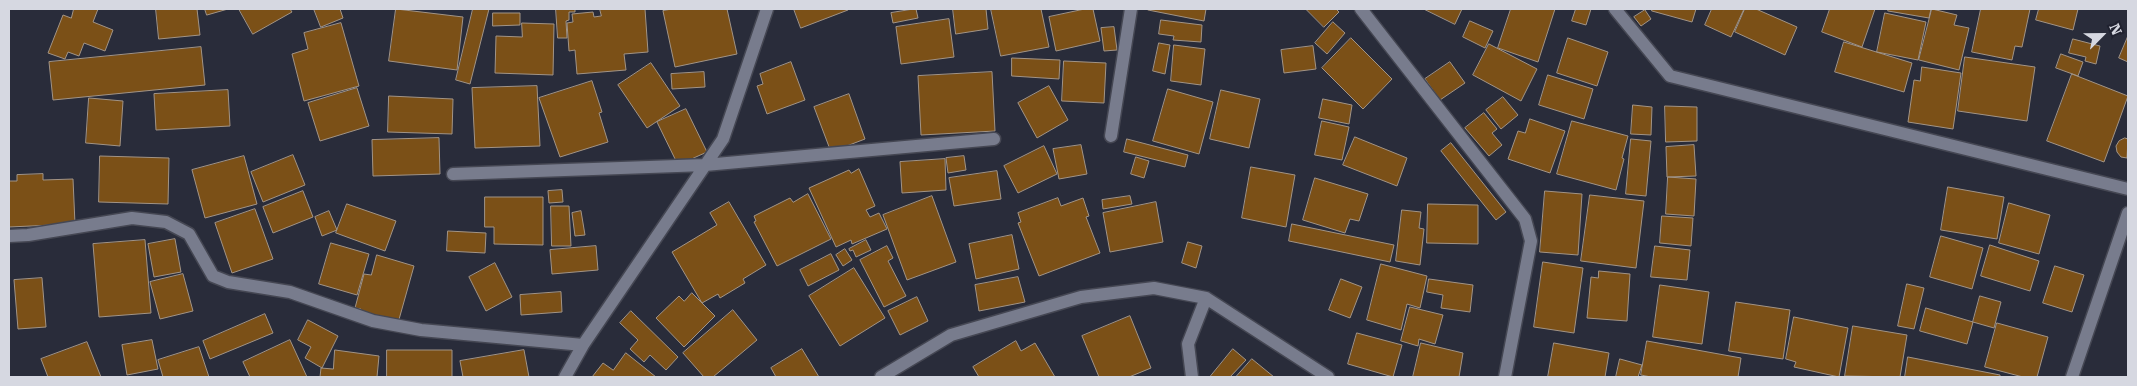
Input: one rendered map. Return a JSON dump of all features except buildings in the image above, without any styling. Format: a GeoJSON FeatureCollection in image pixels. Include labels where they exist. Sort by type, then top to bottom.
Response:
{"type":"FeatureCollection","features":[{"type":"Feature","properties":{"kind":"street"},"geometry":{"type":"LineString","coordinates":[[565,377],[583,345],[723,139],[767,9]]}},
{"type":"Feature","properties":{"kind":"street"},"geometry":{"type":"LineString","coordinates":[[1111,136],[1131,9]]}},
{"type":"Feature","properties":{"kind":"street"},"geometry":{"type":"LineString","coordinates":[[1361,9],[1525,219],[1530,241],[1505,377]]}},
{"type":"Feature","properties":{"kind":"street"},"geometry":{"type":"LineString","coordinates":[[1615,9],[1670,76],[2128,189]]}},
{"type":"Feature","properties":{"kind":"street"},"geometry":{"type":"LineString","coordinates":[[453,174],[705,165],[994,139]]}},
{"type":"Feature","properties":{"kind":"street"},"geometry":{"type":"LineString","coordinates":[[2072,377],[2128,213]]}},
{"type":"Feature","properties":{"kind":"street"},"geometry":{"type":"LineString","coordinates":[[9,236],[28,235],[132,218],[166,222],[188,234],[213,276],[228,282],[290,292],[373,321],[421,330],[583,345]]}},
{"type":"Feature","properties":{"kind":"street"},"geometry":{"type":"LineString","coordinates":[[882,377],[951,336],[1081,297],[1154,288],[1206,298],[1328,377]]}},
{"type":"Feature","properties":{"kind":"street"},"geometry":{"type":"LineString","coordinates":[[1192,377],[1188,344],[1206,298]]}}]}
